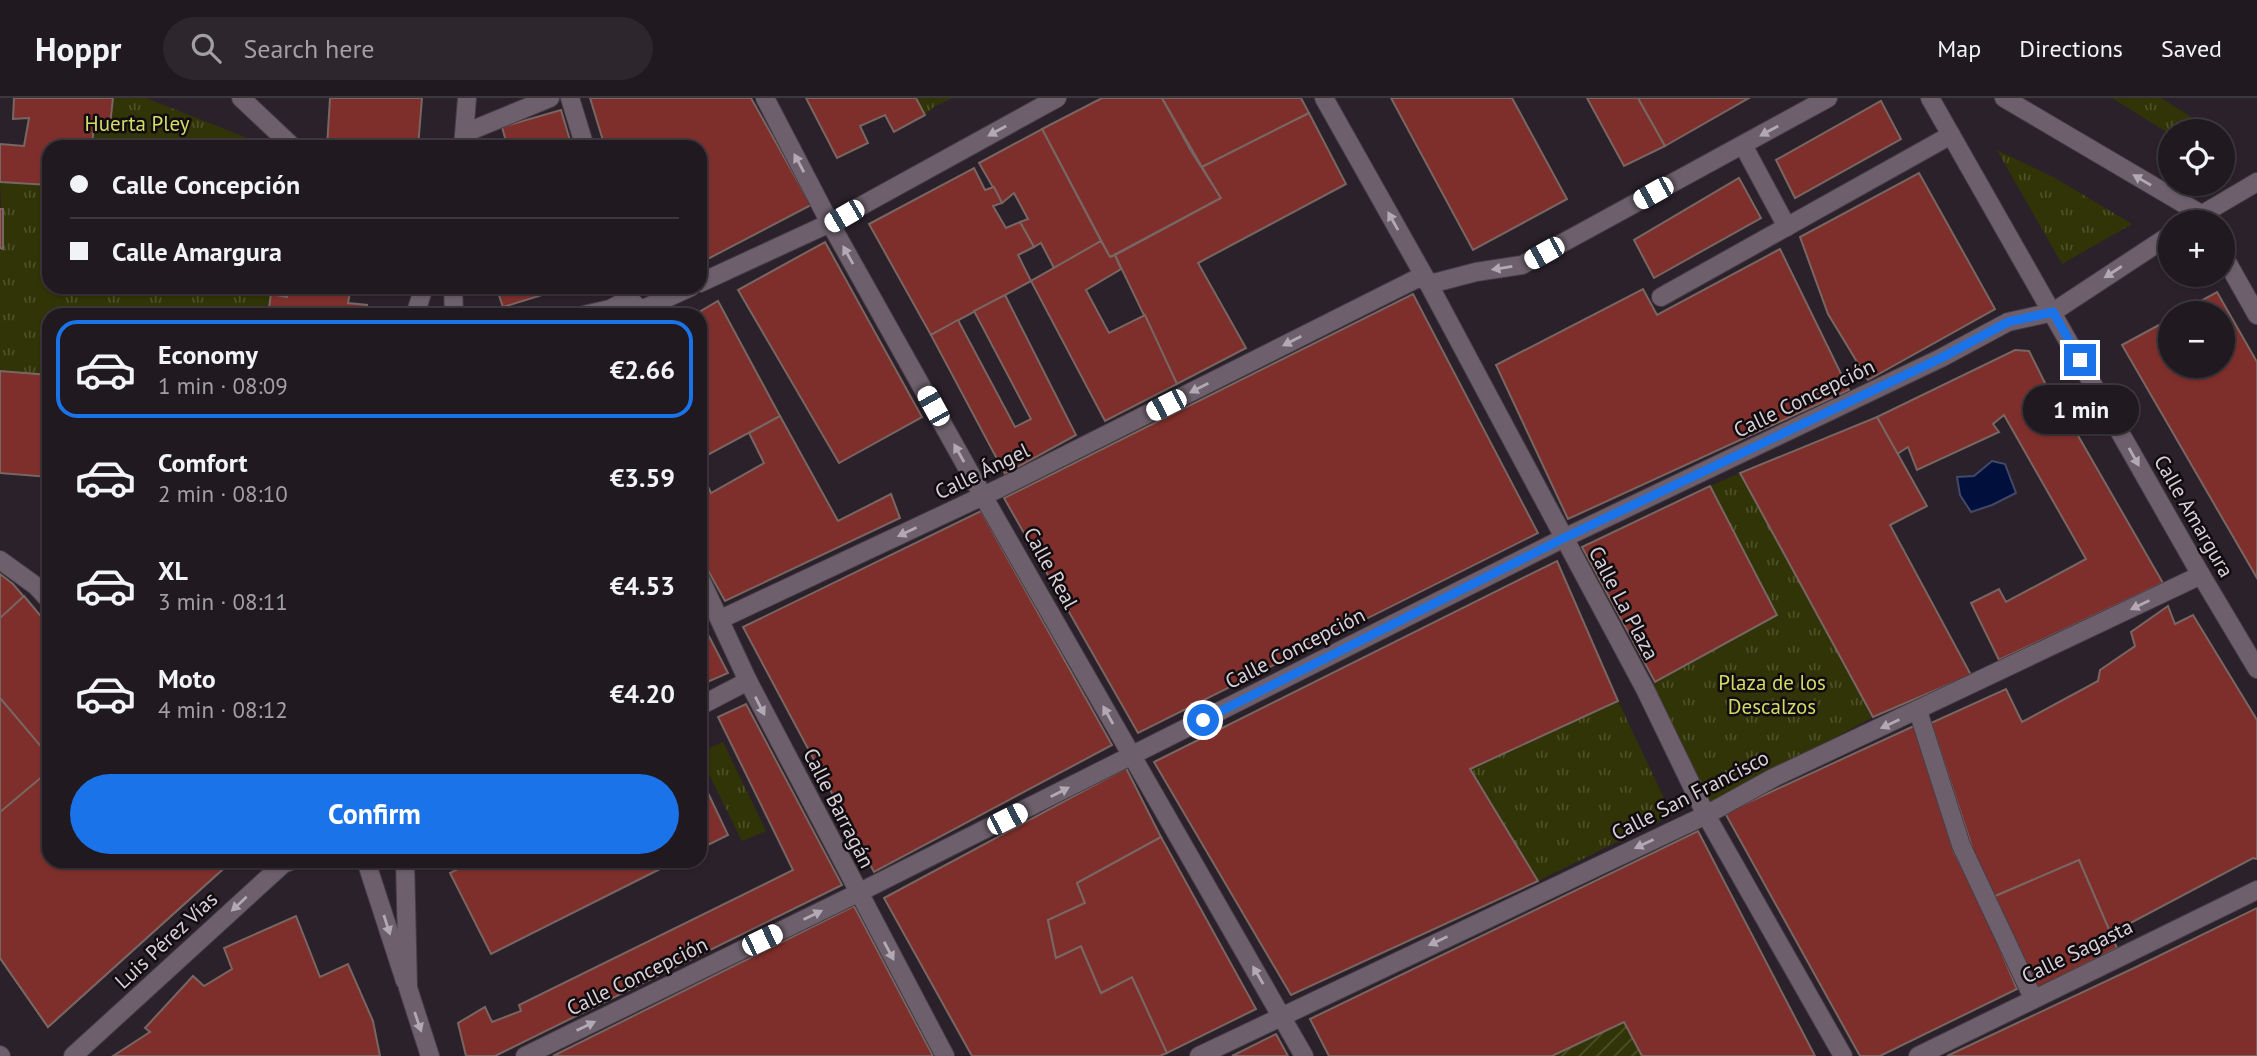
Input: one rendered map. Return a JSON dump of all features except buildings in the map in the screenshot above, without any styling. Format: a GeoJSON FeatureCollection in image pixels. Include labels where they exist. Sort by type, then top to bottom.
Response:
{"type":"FeatureCollection","features":[{"type":"Feature","properties":{"kind":"street"},"geometry":{"type":"LineString","coordinates":[[241,98],[286,140]]}},
{"type":"Feature","properties":{"kind":"street"},"geometry":{"type":"LineString","coordinates":[[464,140],[467,98]]}},
{"type":"Feature","properties":{"kind":"street"},"geometry":{"type":"LineString","coordinates":[[464,140],[550,98]]}},
{"type":"Feature","properties":{"kind":"street"},"geometry":{"type":"LineString","coordinates":[[570,98],[583,140]]}},
{"type":"Feature","properties":{"kind":"street","name":"Calle Real"},"geometry":{"type":"LineString","coordinates":[[765,98],[830,223],[983,496],[1304,1056]]}},
{"type":"Feature","properties":{"kind":"street"},"geometry":{"type":"LineString","coordinates":[[707,280],[830,223],[1057,98]]}},
{"type":"Feature","properties":{"kind":"street","name":"Calle La Plaza"},"geometry":{"type":"LineString","coordinates":[[1324,98],[1427,281],[1645,689],[1706,815],[1843,1056]]}},
{"type":"Feature","properties":{"kind":"street","name":"Calle Ángel"},"geometry":{"type":"LineString","coordinates":[[721,619],[983,496],[1418,278],[1434,283],[1476,272],[1522,265],[1828,98]]}},
{"type":"Feature","properties":{"kind":"street","name":"Calle Amargura"},"geometry":{"type":"LineString","coordinates":[[1930,98],[2257,669]]}},
{"type":"Feature","properties":{"kind":"street"},"geometry":{"type":"LineString","coordinates":[[2004,98],[2183,210]]}},
{"type":"Feature","properties":{"kind":"street"},"geometry":{"type":"LineString","coordinates":[[1661,297],[1951,135]]}},
{"type":"Feature","properties":{"kind":"street"},"geometry":{"type":"LineString","coordinates":[[1743,145],[1787,227]]}},
{"type":"Feature","properties":{"kind":"street"},"geometry":{"type":"LineString","coordinates":[[2214,210],[2257,182]]}},
{"type":"Feature","properties":{"kind":"street"},"geometry":{"type":"LineString","coordinates":[[2053,312],[2158,243]]}},
{"type":"Feature","properties":{"kind":"street"},"geometry":{"type":"LineString","coordinates":[[2235,276],[2257,315]]}},
{"type":"Feature","properties":{"kind":"street"},"geometry":{"type":"LineString","coordinates":[[611,308],[626,294]]}},
{"type":"Feature","properties":{"kind":"street"},"geometry":{"type":"LineString","coordinates":[[628,294],[639,308]]}},
{"type":"Feature","properties":{"kind":"street"},"geometry":{"type":"LineString","coordinates":[[645,308],[676,294]]}},
{"type":"Feature","properties":{"kind":"street","name":"Calle Concepción"},"geometry":{"type":"LineString","coordinates":[[525,1056],[1131,757],[1564,538],[1941,358],[2008,322],[2053,312]]}},
{"type":"Feature","properties":{"kind":"street"},"geometry":{"type":"LineString","coordinates":[[0,560],[42,592]]}},
{"type":"Feature","properties":{"kind":"street","name":"Calle San Francisco"},"geometry":{"type":"LineString","coordinates":[[1199,1056],[1706,815],[1773,778],[2201,575]]}},
{"type":"Feature","properties":{"kind":"street","name":"Calle Barragán"},"geometry":{"type":"LineString","coordinates":[[707,592],[747,681],[945,1056]]}},
{"type":"Feature","properties":{"kind":"street"},"geometry":{"type":"LineString","coordinates":[[707,702],[747,681]]}},
{"type":"Feature","properties":{"kind":"street"},"geometry":{"type":"LineString","coordinates":[[1918,711],[1961,845],[2033,998]]}},
{"type":"Feature","properties":{"kind":"street","name":"Luis Pérez Vías"},"geometry":{"type":"LineString","coordinates":[[73,1056],[278,868]]}},
{"type":"Feature","properties":{"kind":"street"},"geometry":{"type":"LineString","coordinates":[[368,868],[430,1056]]}},
{"type":"Feature","properties":{"kind":"street"},"geometry":{"type":"LineString","coordinates":[[405,868],[408,988]]}},
{"type":"Feature","properties":{"kind":"street","name":"Calle Sagasta"},"geometry":{"type":"LineString","coordinates":[[1918,1056],[2257,890]]}},
{"type":"Feature","properties":{"kind":"green space","name":"Huerta Pley"},"geometry":{"type":"Polygon","coordinates":[[[113,98],[146,98],[252,140],[93,140],[94,123],[113,98]]]}},
{"type":"Feature","properties":{"kind":"green space"},"geometry":{"type":"Polygon","coordinates":[[[916,98],[953,98],[935,106],[925,115],[916,98]]]}},
{"type":"Feature","properties":{"kind":"green space"},"geometry":{"type":"Polygon","coordinates":[[[2112,98],[2161,98],[2194,119],[2158,119],[2158,127],[2112,98]]]}},
{"type":"Feature","properties":{"kind":"green space"},"geometry":{"type":"Polygon","coordinates":[[[1997,150],[2053,177],[2132,224],[2062,264],[1997,150]]]}},
{"type":"Feature","properties":{"kind":"green space","name":"Huerta Pley"},"geometry":{"type":"Polygon","coordinates":[[[0,182],[42,185],[42,294],[287,294],[287,297],[271,295],[269,308],[42,308],[42,374],[0,371],[0,249],[3,248],[0,182]]]}},
{"type":"Feature","properties":{"kind":"green space","name":"Plaza de los Descalzos"},"geometry":{"type":"Polygon","coordinates":[[[1740,473],[1873,717],[1711,804],[1654,688],[1655,682],[1776,615],[1710,486],[1740,473]]]}},
{"type":"Feature","properties":{"kind":"green space"},"geometry":{"type":"Polygon","coordinates":[[[1618,701],[1672,815],[1538,881],[1470,769],[1618,701]]]}},
{"type":"Feature","properties":{"kind":"green space"},"geometry":{"type":"Polygon","coordinates":[[[723,742],[766,831],[742,841],[707,770],[707,749],[723,742]]]}},
{"type":"Feature","properties":{"kind":"green space"},"geometry":{"type":"Polygon","coordinates":[[[1624,1022],[1642,1056],[1552,1056],[1624,1022]]]}},
{"type":"Feature","properties":{"kind":"water"},"geometry":{"type":"Polygon","coordinates":[[[1992,461],[2005,464],[2016,493],[1971,512],[1960,495],[1957,477],[1974,476],[1992,461]]]}},
{"type":"Feature","properties":{"kind":"route"},"geometry":{"type":"LineString","coordinates":[[1203,720],[1564,538],[1941,358],[2008,322],[2053,312],[2080,360]]}}]}
